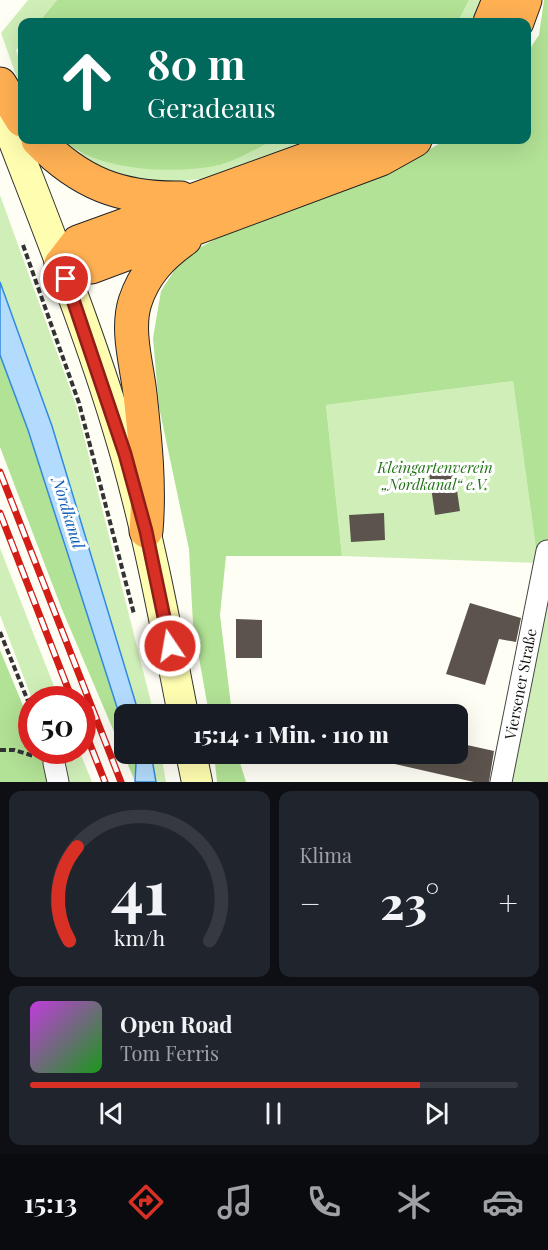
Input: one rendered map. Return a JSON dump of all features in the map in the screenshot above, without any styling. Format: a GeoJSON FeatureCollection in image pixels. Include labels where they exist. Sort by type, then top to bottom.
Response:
{"type":"FeatureCollection","features":[{"type":"Feature","properties":{"kind":"highway"},"geometry":{"type":"LineString","coordinates":[[492,18],[499,0]]}},
{"type":"Feature","properties":{"kind":"highway"},"geometry":{"type":"LineString","coordinates":[[518,18],[525,0]]}},
{"type":"Feature","properties":{"kind":"highway"},"geometry":{"type":"LineString","coordinates":[[0,84],[18,113]]}},
{"type":"Feature","properties":{"kind":"highway"},"geometry":{"type":"LineString","coordinates":[[42,144],[60,163],[88,180],[120,192],[205,210]]}},
{"type":"Feature","properties":{"kind":"highway"},"geometry":{"type":"LineString","coordinates":[[146,531],[149,495],[140,392],[132,342],[134,305],[146,274],[205,210],[351,144]]}},
{"type":"Feature","properties":{"kind":"highway"},"geometry":{"type":"LineString","coordinates":[[61,264],[78,242],[205,210],[381,159],[408,144]]}},
{"type":"Feature","properties":{"kind":"main road"},"geometry":{"type":"LineString","coordinates":[[0,105],[98,367],[146,531],[181,704]]}},
{"type":"Feature","properties":{"kind":"main road"},"geometry":{"type":"LineString","coordinates":[[193,764],[197,782]]}},
{"type":"Feature","properties":{"kind":"street","name":"Viersener Straße"},"geometry":{"type":"LineString","coordinates":[[501,782],[547,551]]}},
{"type":"Feature","properties":{"kind":"path"},"geometry":{"type":"LineString","coordinates":[[20,235],[79,403],[136,624]]}},
{"type":"Feature","properties":{"kind":"path"},"geometry":{"type":"LineString","coordinates":[[0,632],[22,686]]}},
{"type":"Feature","properties":{"kind":"path"},"geometry":{"type":"LineString","coordinates":[[0,750],[14,750],[56,773]]}},
{"type":"Feature","properties":{"kind":"green space"},"geometry":{"type":"Polygon","coordinates":[[[28,0],[57,0],[42,18],[18,18],[18,47],[16,50],[18,81],[1,33],[28,0]]]}},
{"type":"Feature","properties":{"kind":"green space"},"geometry":{"type":"Polygon","coordinates":[[[57,0],[469,0],[460,18],[42,18],[57,0]]]}},
{"type":"Feature","properties":{"kind":"green space"},"geometry":{"type":"Polygon","coordinates":[[[469,0],[482,0],[474,18],[460,18],[469,0]]]}},
{"type":"Feature","properties":{"kind":"green space"},"geometry":{"type":"Polygon","coordinates":[[[544,0],[548,0],[548,539],[538,563],[513,381],[326,405],[342,556],[226,556],[220,615],[231,704],[207,704],[193,624],[189,549],[159,407],[153,338],[161,291],[183,257],[219,237],[411,161],[439,144],[531,144],[531,47],[539,35],[544,0]]]}},
{"type":"Feature","properties":{"kind":"green space"},"geometry":{"type":"Polygon","coordinates":[[[60,144],[67,144],[76,152],[216,166],[266,144],[300,144],[211,178],[147,184],[93,168],[60,144]]]}},
{"type":"Feature","properties":{"kind":"green space"},"geometry":{"type":"Polygon","coordinates":[[[69,144],[267,144],[223,164],[177,170],[135,168],[114,164],[77,150],[69,144]]]}},
{"type":"Feature","properties":{"kind":"green space"},"geometry":{"type":"Polygon","coordinates":[[[0,195],[76,405],[151,704],[136,704],[52,426],[0,282],[0,195]]]}},
{"type":"Feature","properties":{"kind":"green space"},"geometry":{"type":"Polygon","coordinates":[[[0,355],[28,430],[116,704],[114,704],[114,732],[61,607],[0,447],[0,355]]]}},
{"type":"Feature","properties":{"kind":"green space","name":"Kleingartenverein „Nordkanal“ e.V."},"geometry":{"type":"Polygon","coordinates":[[[513,381],[538,563],[342,556],[326,405],[513,381]]]}},
{"type":"Feature","properties":{"kind":"green space"},"geometry":{"type":"Polygon","coordinates":[[[0,548],[54,686],[27,686],[0,615],[0,548]]]}},
{"type":"Feature","properties":{"kind":"green space"},"geometry":{"type":"Polygon","coordinates":[[[548,582],[548,782],[510,782],[548,582]]]}},
{"type":"Feature","properties":{"kind":"green space"},"geometry":{"type":"Polygon","coordinates":[[[0,650],[18,694],[18,764],[47,764],[52,782],[0,782],[0,650]]]}},
{"type":"Feature","properties":{"kind":"green space"},"geometry":{"type":"Polygon","coordinates":[[[58,764],[85,764],[92,782],[64,782],[58,764]]]}},
{"type":"Feature","properties":{"kind":"green space"},"geometry":{"type":"Polygon","coordinates":[[[128,764],[136,764],[134,779],[128,764]]]}},
{"type":"Feature","properties":{"kind":"green space"},"geometry":{"type":"Polygon","coordinates":[[[153,764],[163,764],[166,782],[156,782],[153,764]]]}},
{"type":"Feature","properties":{"kind":"green space"},"geometry":{"type":"Polygon","coordinates":[[[215,764],[240,764],[246,782],[217,782],[215,764]]]}},
{"type":"Feature","properties":{"kind":"water","name":"Nordkanal"},"geometry":{"type":"Polygon","coordinates":[[[0,282],[52,426],[136,704],[116,704],[28,430],[0,355],[0,282]]]}},
{"type":"Feature","properties":{"kind":"water"},"geometry":{"type":"Polygon","coordinates":[[[136,764],[153,764],[156,782],[135,782],[136,764]]]}},
{"type":"Feature","properties":{"kind":"building"},"geometry":{"type":"Polygon","coordinates":[[[454,470],[460,511],[435,515],[429,473],[454,470]]]}},
{"type":"Feature","properties":{"kind":"building"},"geometry":{"type":"Polygon","coordinates":[[[384,513],[385,540],[351,542],[349,515],[384,513]]]}},
{"type":"Feature","properties":{"kind":"building"},"geometry":{"type":"Polygon","coordinates":[[[470,603],[521,618],[516,642],[499,639],[485,685],[446,674],[470,603]]]}},
{"type":"Feature","properties":{"kind":"building"},"geometry":{"type":"Polygon","coordinates":[[[236,619],[262,620],[262,658],[236,658],[236,619]]]}},
{"type":"Feature","properties":{"kind":"building"},"geometry":{"type":"Polygon","coordinates":[[[468,745],[494,751],[489,782],[474,782],[395,764],[468,764],[468,745]]]}},
{"type":"Feature","properties":{"kind":"railway"},"geometry":{"type":"LineString","coordinates":[[0,472],[121,782]]}},
{"type":"Feature","properties":{"kind":"railway"},"geometry":{"type":"LineString","coordinates":[[0,513],[67,686]]}},
{"type":"Feature","properties":{"kind":"railway"},"geometry":{"type":"LineString","coordinates":[[96,759],[105,782]]}},
{"type":"Feature","properties":{"kind":"route"},"geometry":{"type":"LineString","coordinates":[[66,279],[98,367],[125,454],[146,531],[170,646]]}}]}
